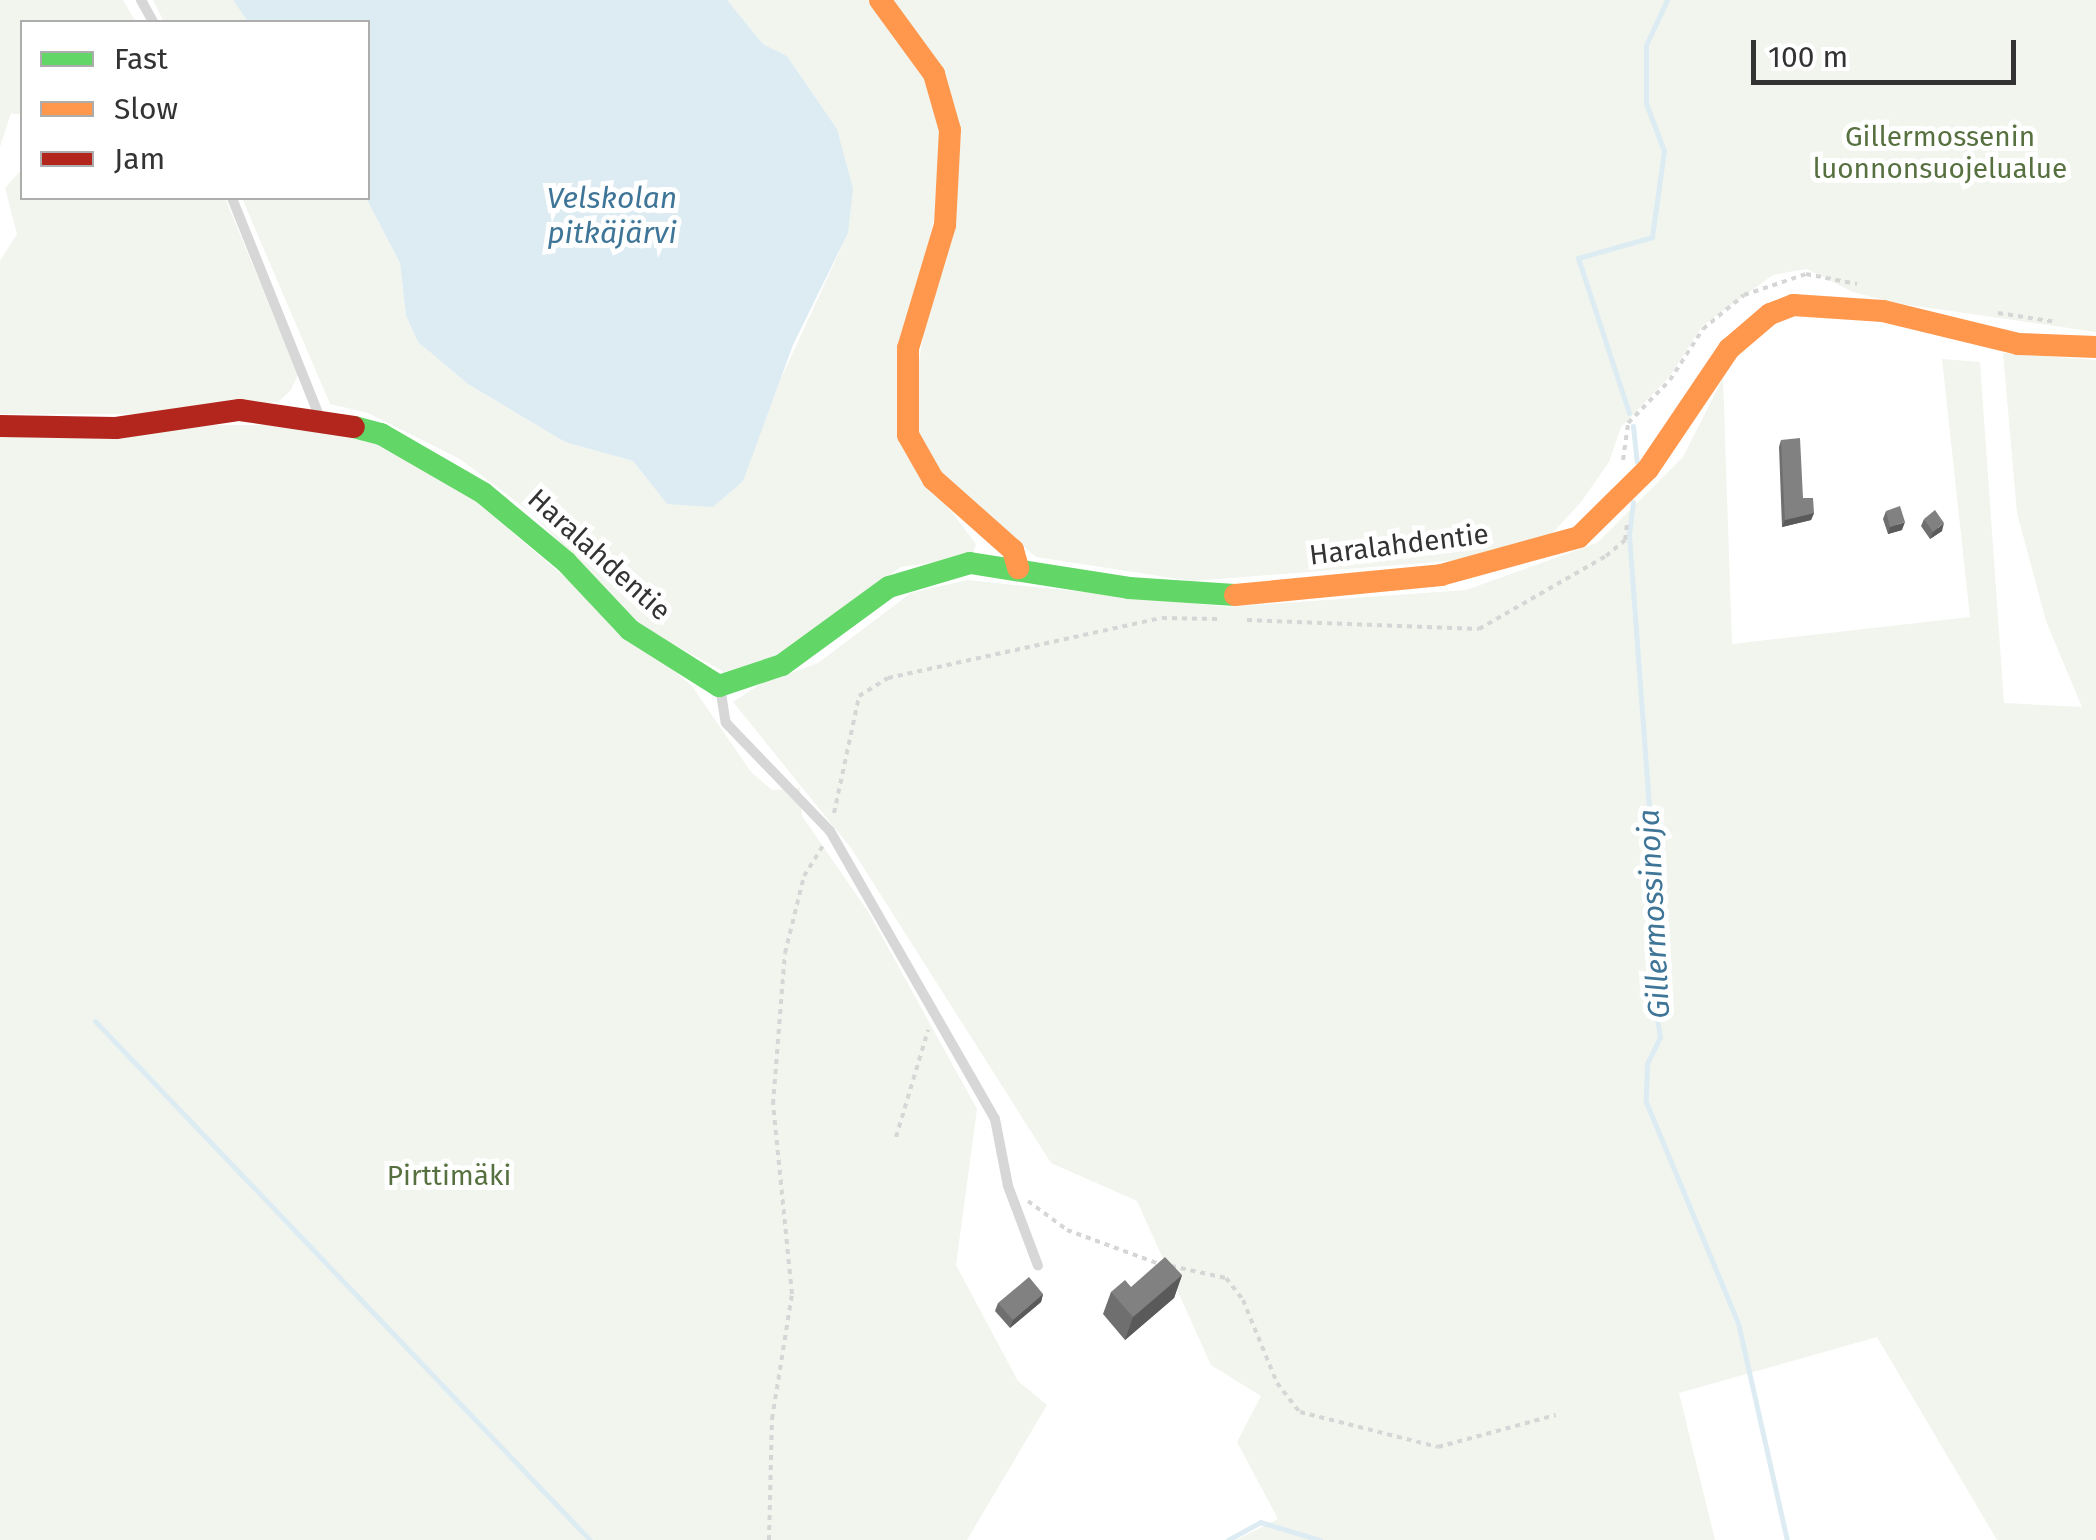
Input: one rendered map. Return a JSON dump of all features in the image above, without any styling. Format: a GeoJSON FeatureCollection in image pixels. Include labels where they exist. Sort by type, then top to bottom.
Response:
{"type":"FeatureCollection","features":[{"type":"Feature","properties":{"kind":"street"},"geometry":{"type":"LineString","coordinates":[[880,0],[934,74],[950,130],[945,225],[908,348],[908,434],[934,478],[1013,550],[1018,568]]}},
{"type":"Feature","properties":{"kind":"street","name":"Haralahdentie"},"geometry":{"type":"LineString","coordinates":[[0,426],[116,428],[240,410],[320,418],[381,434],[483,493],[566,562],[630,630],[720,686],[782,666],[889,587],[970,563],[1129,588],[1237,594],[1441,575],[1579,537],[1629,488],[1729,349],[1760,321],[1793,305],[1883,311],[2018,344],[2086,347]]}},
{"type":"Feature","properties":{"kind":"lane"},"geometry":{"type":"LineString","coordinates":[[233,200],[320,418]]}},
{"type":"Feature","properties":{"kind":"lane"},"geometry":{"type":"LineString","coordinates":[[720,686],[726,723],[830,831],[995,1119],[1008,1186],[1038,1266]]}},
{"type":"Feature","properties":{"kind":"path"},"geometry":{"type":"LineString","coordinates":[[769,1540],[772,1419],[792,1294],[773,1104],[785,953],[804,876],[830,831],[859,696],[888,678],[1162,618],[1479,629],[1547,594],[1626,540],[1629,488],[1621,446],[1628,422],[1670,380],[1703,329],[1744,296],[1779,279],[1806,274],[1872,288]]}},
{"type":"Feature","properties":{"kind":"path"},"geometry":{"type":"LineString","coordinates":[[1991,312],[2048,317],[2086,347]]}},
{"type":"Feature","properties":{"kind":"path"},"geometry":{"type":"LineString","coordinates":[[896,1136],[932,1005]]}},
{"type":"Feature","properties":{"kind":"path"},"geometry":{"type":"LineString","coordinates":[[1008,1186],[1068,1230],[1128,1257],[1226,1278],[1243,1300],[1277,1383],[1300,1412],[1438,1447],[1556,1416]]}},
{"type":"Feature","properties":{"kind":"green space"},"geometry":{"type":"Polygon","coordinates":[[[0,0],[123,0],[135,20],[20,20],[20,115],[11,113],[0,147],[0,0]]]}},
{"type":"Feature","properties":{"kind":"green space"},"geometry":{"type":"Polygon","coordinates":[[[153,0],[234,0],[247,20],[163,20],[153,0]]]}},
{"type":"Feature","properties":{"kind":"green space"},"geometry":{"type":"Polygon","coordinates":[[[727,0],[875,0],[929,76],[946,171],[902,346],[929,482],[976,544],[972,557],[901,567],[777,656],[724,672],[642,627],[531,513],[460,459],[368,413],[330,404],[243,200],[367,200],[400,263],[406,316],[418,342],[468,384],[565,442],[633,461],[667,504],[778,385],[848,233],[837,129],[787,56],[763,44],[727,0]]]}},
{"type":"Feature","properties":{"kind":"green space","name":"Gillermossenin luonnonsuojelualue"},"geometry":{"type":"Polygon","coordinates":[[[887,0],[2096,0],[2096,332],[1895,303],[1853,292],[1807,269],[1773,275],[1702,326],[1670,376],[1621,427],[1609,462],[1581,502],[1549,537],[1487,558],[1192,581],[1036,557],[938,475],[910,418],[956,129],[887,0]]]}},
{"type":"Feature","properties":{"kind":"green space"},"geometry":{"type":"Polygon","coordinates":[[[20,171],[20,200],[226,200],[298,375],[290,391],[278,402],[136,414],[0,414],[0,261],[17,234],[5,188],[20,171]]]}},
{"type":"Feature","properties":{"kind":"green space"},"geometry":{"type":"Polygon","coordinates":[[[2003,353],[2096,360],[2096,1540],[1997,1540],[1877,1337],[1679,1393],[1715,1540],[1236,1540],[1278,1519],[1237,1442],[1261,1396],[1211,1365],[1137,1201],[1051,1163],[851,848],[733,702],[762,683],[818,663],[911,593],[967,580],[1228,607],[1466,590],[1597,543],[1683,457],[1723,378],[1732,644],[1970,617],[1942,359],[1980,362],[2004,703],[2082,707],[2046,621],[2017,513],[2003,353]]]}},
{"type":"Feature","properties":{"kind":"green space","name":"Pirttimäki"},"geometry":{"type":"Polygon","coordinates":[[[209,425],[317,425],[396,450],[465,492],[692,686],[751,772],[772,790],[800,788],[802,816],[869,913],[977,1109],[956,1265],[1018,1381],[1047,1405],[967,1540],[0,1540],[0,436],[209,425]]]}},
{"type":"Feature","properties":{"kind":"water","name":"Velskolan pitkäjärvi"},"geometry":{"type":"Polygon","coordinates":[[[233,0],[727,0],[763,44],[787,56],[837,129],[853,189],[848,233],[793,345],[743,481],[713,507],[667,504],[633,461],[565,442],[468,384],[418,342],[406,316],[400,263],[367,200],[370,20],[247,20],[233,0]]]}},
{"type":"Feature","properties":{"kind":"building"},"geometry":{"type":"Polygon","coordinates":[[[1800,438],[1803,498],[1813,498],[1814,513],[1785,520],[1781,440],[1800,438]]]}},
{"type":"Feature","properties":{"kind":"building"},"geometry":{"type":"Polygon","coordinates":[[[1900,506],[1905,522],[1890,527],[1886,511],[1900,506]]]}},
{"type":"Feature","properties":{"kind":"building"},"geometry":{"type":"Polygon","coordinates":[[[1935,510],[1944,523],[1933,532],[1924,519],[1935,510]]]}},
{"type":"Feature","properties":{"kind":"building"},"geometry":{"type":"Polygon","coordinates":[[[1165,1257],[1182,1275],[1133,1317],[1111,1292],[1125,1280],[1131,1287],[1165,1257]]]}},
{"type":"Feature","properties":{"kind":"building"},"geometry":{"type":"Polygon","coordinates":[[[1029,1277],[1043,1294],[1013,1320],[998,1303],[1029,1277]]]}},
{"type":"Feature","properties":{"kind":"waterway","name":"Gillermossinoja"},"geometry":{"type":"LineString","coordinates":[[1629,413],[1578,258],[1652,237],[1664,151],[1646,103],[1646,45],[1667,0]]}},
{"type":"Feature","properties":{"kind":"waterway","name":"Gillermossinoja"},"geometry":{"type":"LineString","coordinates":[[1633,426],[1637,462]]}},
{"type":"Feature","properties":{"kind":"waterway","name":"Gillermossinoja"},"geometry":{"type":"LineString","coordinates":[[1633,502],[1629,535],[1660,953],[1653,995],[1660,1037],[1647,1064],[1646,1102],[1738,1323],[1787,1540]]}},
{"type":"Feature","properties":{"kind":"waterway"},"geometry":{"type":"LineString","coordinates":[[95,1021],[590,1540]]}},
{"type":"Feature","properties":{"kind":"waterway"},"geometry":{"type":"LineString","coordinates":[[1228,1540],[1260,1522],[1320,1540]]}},
{"type":"Feature","properties":{"kind":"traffic: fast"},"geometry":{"type":"LineString","coordinates":[[354,427],[381,434],[483,493],[566,562],[630,630],[719,686],[782,665],[889,587],[970,563],[1129,588],[1235,595]]}},
{"type":"Feature","properties":{"kind":"traffic: slow"},"geometry":{"type":"LineString","coordinates":[[880,0],[934,74],[950,130],[945,225],[908,348],[908,435],[933,479],[1013,550],[1018,568]]}},
{"type":"Feature","properties":{"kind":"traffic: slow"},"geometry":{"type":"LineString","coordinates":[[1235,595],[1441,575],[1579,537],[1648,469],[1729,349],[1770,314],[1793,305],[1883,311],[2018,344],[2096,347]]}},
{"type":"Feature","properties":{"kind":"traffic: jam"},"geometry":{"type":"LineString","coordinates":[[0,426],[116,428],[240,410],[354,427]]}}]}
